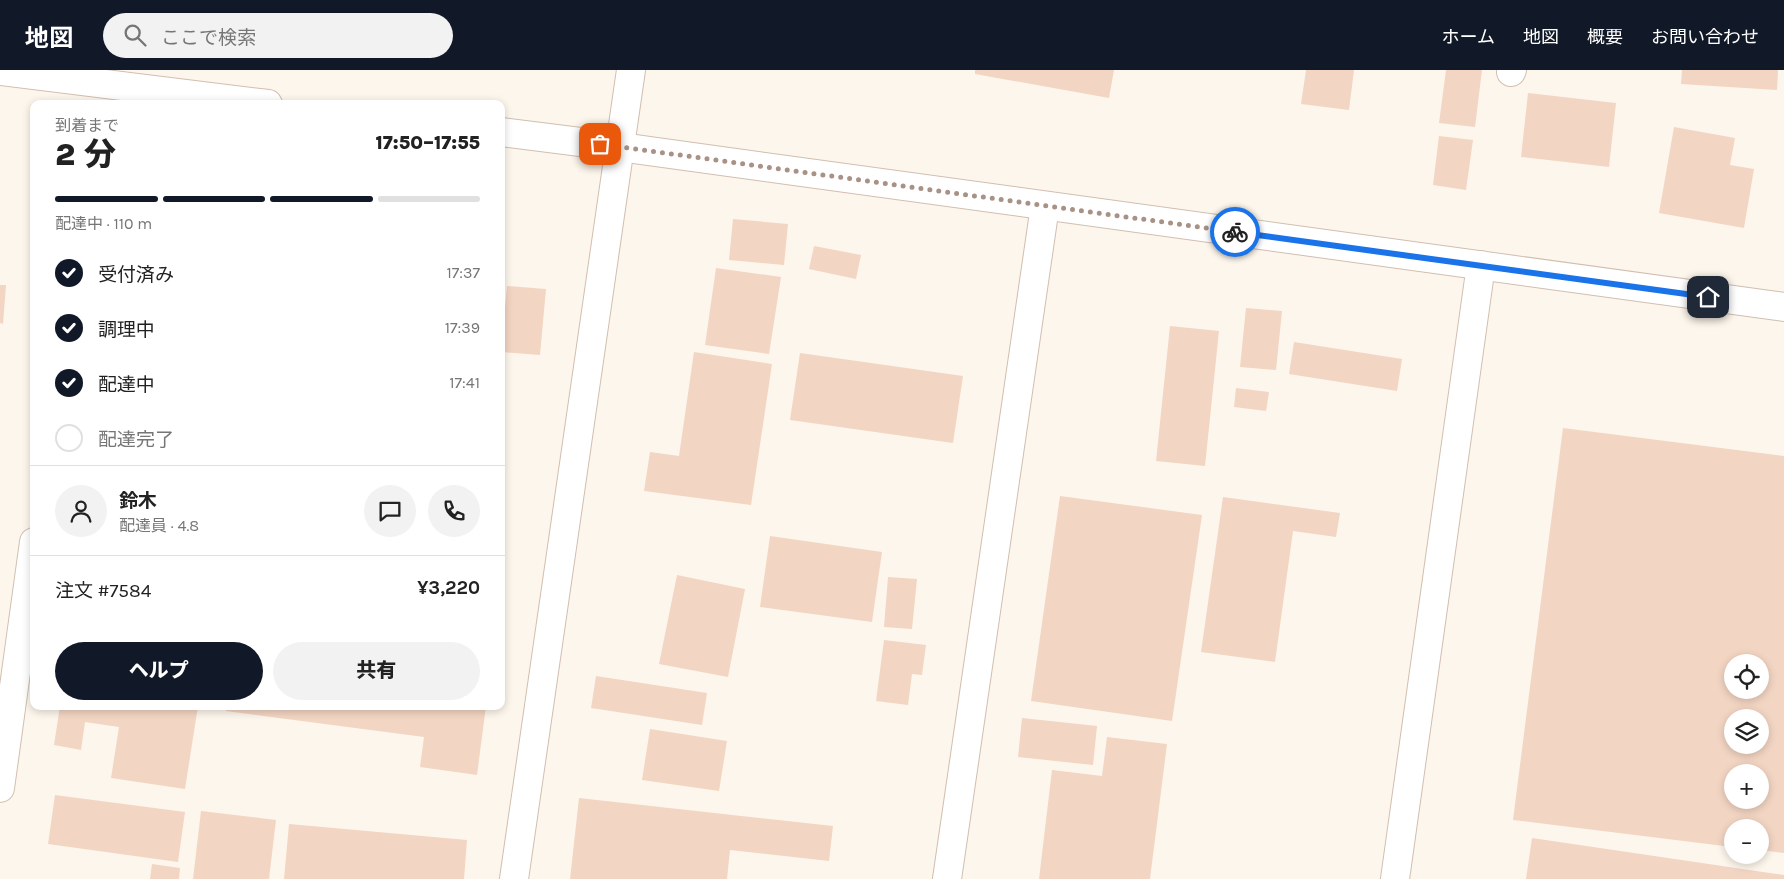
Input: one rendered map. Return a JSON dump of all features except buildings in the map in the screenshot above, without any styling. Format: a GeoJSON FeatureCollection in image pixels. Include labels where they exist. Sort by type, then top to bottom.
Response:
{"type":"FeatureCollection","features":[{"type":"Feature","properties":{"kind":"street"},"geometry":{"type":"LineString","coordinates":[[514,879],[631,70]]}},
{"type":"Feature","properties":{"kind":"street"},"geometry":{"type":"LineString","coordinates":[[0,71],[96,85],[232,100]]}},
{"type":"Feature","properties":{"kind":"street"},"geometry":{"type":"LineString","coordinates":[[505,133],[1784,308]]}},
{"type":"Feature","properties":{"kind":"street"},"geometry":{"type":"LineString","coordinates":[[947,879],[1045,206]]}},
{"type":"Feature","properties":{"kind":"street"},"geometry":{"type":"LineString","coordinates":[[1395,879],[1481,265]]}},
{"type":"Feature","properties":{"kind":"street"},"geometry":{"type":"LineString","coordinates":[[0,788],[30,571]]}},
{"type":"Feature","properties":{"kind":"way so far"},"geometry":{"type":"LineString","coordinates":[[600,144],[1235,232]]}},
{"type":"Feature","properties":{"kind":"route"},"geometry":{"type":"LineString","coordinates":[[1235,232],[1708,297]]}}]}
